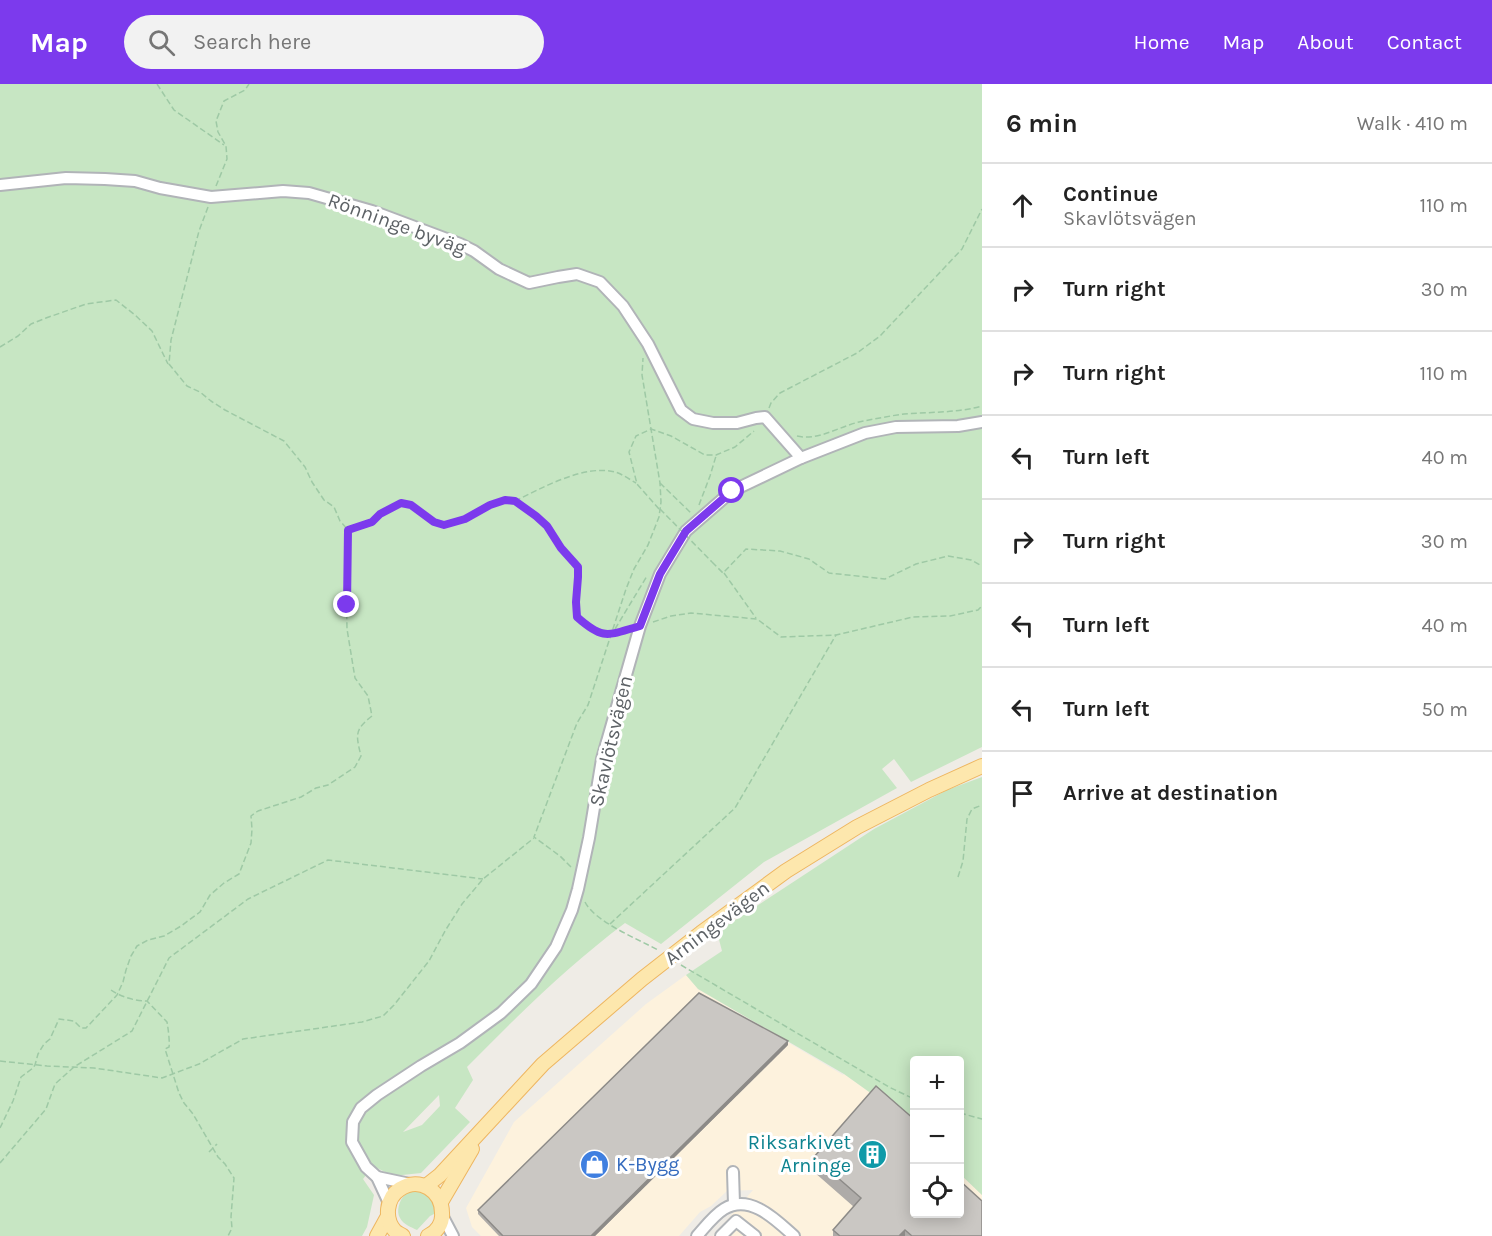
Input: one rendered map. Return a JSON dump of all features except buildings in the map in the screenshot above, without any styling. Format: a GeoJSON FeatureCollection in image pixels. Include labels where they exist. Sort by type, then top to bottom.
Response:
{"type":"FeatureCollection","features":[{"type":"Feature","properties":{"kind":"main road","name":"Arningevägen"},"geometry":{"type":"LineString","coordinates":[[426,1186],[440,1175],[543,1064],[642,979],[720,919],[786,871],[857,827],[982,766]]}},
{"type":"Feature","properties":{"kind":"main road","name":"Arningevägen"},"geometry":{"type":"LineString","coordinates":[[441,1202],[485,1126]]}},
{"type":"Feature","properties":{"kind":"main road"},"geometry":{"type":"LineString","coordinates":[[377,1236],[398,1190],[410,1184],[426,1186],[435,1192],[441,1202],[443,1217],[439,1227],[428,1236]]}},
{"type":"Feature","properties":{"kind":"main road"},"geometry":{"type":"LineString","coordinates":[[388,1210],[394,1230],[403,1236]]}},
{"type":"Feature","properties":{"kind":"street","name":"Rönninge byväg"},"geometry":{"type":"LineString","coordinates":[[0,184],[66,178],[105,179],[135,182],[211,197],[283,191],[309,193],[372,211],[460,244],[499,269],[529,283],[578,274],[600,282],[623,306],[649,346],[681,410],[693,420],[738,423],[765,417]]}},
{"type":"Feature","properties":{"kind":"street"},"geometry":{"type":"LineString","coordinates":[[765,417],[801,458]]}},
{"type":"Feature","properties":{"kind":"street","name":"Skavlötsvägen"},"geometry":{"type":"LineString","coordinates":[[388,1210],[377,1177],[361,1160],[352,1142],[353,1122],[361,1108],[377,1095],[460,1043],[501,1013],[531,984],[556,947],[572,910],[578,889],[590,838],[602,759],[640,626],[660,574],[686,531],[732,491],[801,458],[865,434],[896,427],[958,426],[982,422]]}},
{"type":"Feature","properties":{"kind":"street"},"geometry":{"type":"LineString","coordinates":[[732,1172],[734,1204]]}},
{"type":"Feature","properties":{"kind":"street"},"geometry":{"type":"LineString","coordinates":[[377,1177],[410,1184]]}},
{"type":"Feature","properties":{"kind":"street"},"geometry":{"type":"LineString","coordinates":[[697,1236],[722,1210],[734,1204],[763,1210],[794,1236]]}},
{"type":"Feature","properties":{"kind":"street"},"geometry":{"type":"LineString","coordinates":[[443,1217],[453,1236]]}},
{"type":"Feature","properties":{"kind":"street"},"geometry":{"type":"LineString","coordinates":[[721,1236],[736,1221],[750,1234]]}},
{"type":"Feature","properties":{"kind":"street"},"geometry":{"type":"LineString","coordinates":[[776,1236],[783,1227]]}},
{"type":"Feature","properties":{"kind":"path"},"geometry":{"type":"LineString","coordinates":[[157,84],[174,110],[226,146]]}},
{"type":"Feature","properties":{"kind":"path"},"geometry":{"type":"LineString","coordinates":[[169,364],[171,340],[199,231],[227,159],[226,146],[218,132],[216,121],[224,101],[245,90],[249,84]]}},
{"type":"Feature","properties":{"kind":"path"},"geometry":{"type":"LineString","coordinates":[[637,484],[629,452],[636,436],[651,429],[671,436],[705,455],[716,455],[735,447],[764,423],[771,403],[780,393],[857,353],[880,336],[962,249],[982,209]]}},
{"type":"Feature","properties":{"kind":"path"},"geometry":{"type":"LineString","coordinates":[[0,347],[18,336],[31,324],[86,304],[116,300],[152,331],[169,364],[187,386],[200,392],[225,410],[284,441],[305,467],[324,500],[334,507],[340,521],[348,530],[346,629],[356,678],[368,696],[372,716],[361,724],[357,737],[362,756],[355,767],[328,785],[316,788],[301,797],[265,808],[251,816],[251,843],[239,874],[210,895],[200,912],[181,926],[164,936],[148,940],[137,946],[117,994],[86,1028],[81,1028],[74,1021],[59,1019],[50,1038],[38,1054],[35,1065],[21,1077],[0,1128]]}},
{"type":"Feature","properties":{"kind":"path"},"geometry":{"type":"LineString","coordinates":[[626,589],[648,545],[659,518],[660,509],[660,483],[642,375],[643,358],[649,346]]}},
{"type":"Feature","properties":{"kind":"path"},"geometry":{"type":"LineString","coordinates":[[697,509],[716,455]]}},
{"type":"Feature","properties":{"kind":"path"},"geometry":{"type":"LineString","coordinates":[[348,530],[372,522],[380,514],[401,503],[411,505],[434,522],[444,525],[465,519],[490,505],[505,500],[515,501],[562,480],[598,469],[617,472],[637,484],[723,573],[757,619],[781,638],[836,635],[913,617],[950,616],[978,610],[982,606]]}},
{"type":"Feature","properties":{"kind":"path"},"geometry":{"type":"LineString","coordinates":[[660,483],[694,515]]}},
{"type":"Feature","properties":{"kind":"path"},"geometry":{"type":"LineString","coordinates":[[515,501],[547,526],[561,548],[578,567],[577,617],[599,634],[612,634],[671,616],[691,614],[757,619]]}},
{"type":"Feature","properties":{"kind":"path"},"geometry":{"type":"LineString","coordinates":[[723,573],[746,549],[780,551],[808,558],[829,573],[885,579],[916,564],[948,556],[971,560],[982,566]]}},
{"type":"Feature","properties":{"kind":"path"},"geometry":{"type":"LineString","coordinates":[[610,924],[735,808],[836,635]]}},
{"type":"Feature","properties":{"kind":"path"},"geometry":{"type":"LineString","coordinates":[[958,877],[963,861],[967,819],[972,809],[982,805]]}},
{"type":"Feature","properties":{"kind":"path"},"geometry":{"type":"LineString","coordinates":[[0,1061],[122,1071],[162,1078],[199,1064],[243,1039],[362,1022],[383,1016],[429,962],[462,904],[483,879],[534,837]]}},
{"type":"Feature","properties":{"kind":"path"},"geometry":{"type":"LineString","coordinates":[[0,1163],[46,1109],[55,1084],[74,1067],[132,1031],[169,958],[248,899],[328,860],[483,879]]}},
{"type":"Feature","properties":{"kind":"path"},"geometry":{"type":"LineString","coordinates":[[677,962],[889,1087],[910,1097]]}},
{"type":"Feature","properties":{"kind":"path"},"geometry":{"type":"LineString","coordinates":[[111,990],[117,994],[147,1001],[167,1022],[170,1043],[165,1049],[179,1094],[218,1157],[234,1178],[232,1228],[228,1236]]}},
{"type":"Feature","properties":{"kind":"path"},"geometry":{"type":"LineString","coordinates":[[964,1114],[982,1119]]}},
{"type":"Feature","properties":{"kind":"path"},"geometry":{"type":"LineString","coordinates":[[209,1152],[217,1144]]}},
{"type":"Feature","properties":{"kind":"shaded area"},"geometry":{"type":"Polygon","coordinates":[[[686,975],[698,989],[844,1074],[893,1109],[910,1194],[910,1218],[964,1218],[964,1178],[982,1195],[982,1236],[713,1236],[753,1190],[727,1191],[711,1206],[700,1212],[679,1236],[481,1236],[472,1227],[466,1208],[514,1122],[646,1004],[686,975]]]}},
{"type":"Feature","properties":{"kind":"green space"},"geometry":{"type":"Polygon","coordinates":[[[0,84],[982,84],[982,747],[911,782],[894,759],[882,769],[897,788],[764,862],[661,944],[625,923],[604,939],[543,992],[467,1067],[473,1080],[455,1108],[470,1122],[421,1173],[393,1176],[373,1166],[363,1179],[374,1195],[367,1227],[362,1236],[0,1236],[0,84]],[[439,1095],[403,1132],[422,1125],[440,1106],[439,1095]]]}},
{"type":"Feature","properties":{"kind":"green space"},"geometry":{"type":"Polygon","coordinates":[[[982,777],[982,1195],[964,1178],[964,1056],[910,1056],[910,1126],[893,1109],[844,1074],[698,989],[686,975],[722,951],[717,932],[874,829],[947,790],[982,777]]]}},
{"type":"Feature","properties":{"kind":"green space"},"geometry":{"type":"Polygon","coordinates":[[[414,1190],[424,1191],[436,1204],[436,1213],[417,1230],[408,1226],[398,1213],[403,1197],[414,1190]]]}},
{"type":"Feature","properties":{"kind":"place","name":"Riksarkivet Arninge"},"geometry":{"type":"Point","coordinates":[872,1154]}},
{"type":"Feature","properties":{"kind":"place","name":"K-Bygg"},"geometry":{"type":"Point","coordinates":[595,1164]}},
{"type":"Feature","properties":{"kind":"route"},"geometry":{"type":"LineString","coordinates":[[347,605],[348,530],[372,522],[380,514],[401,503],[411,505],[434,522],[444,525],[465,519],[490,505],[505,500],[515,501],[547,526],[561,548],[578,567],[577,617],[599,634],[612,634],[640,626],[660,574],[686,531],[732,491]]}}]}
